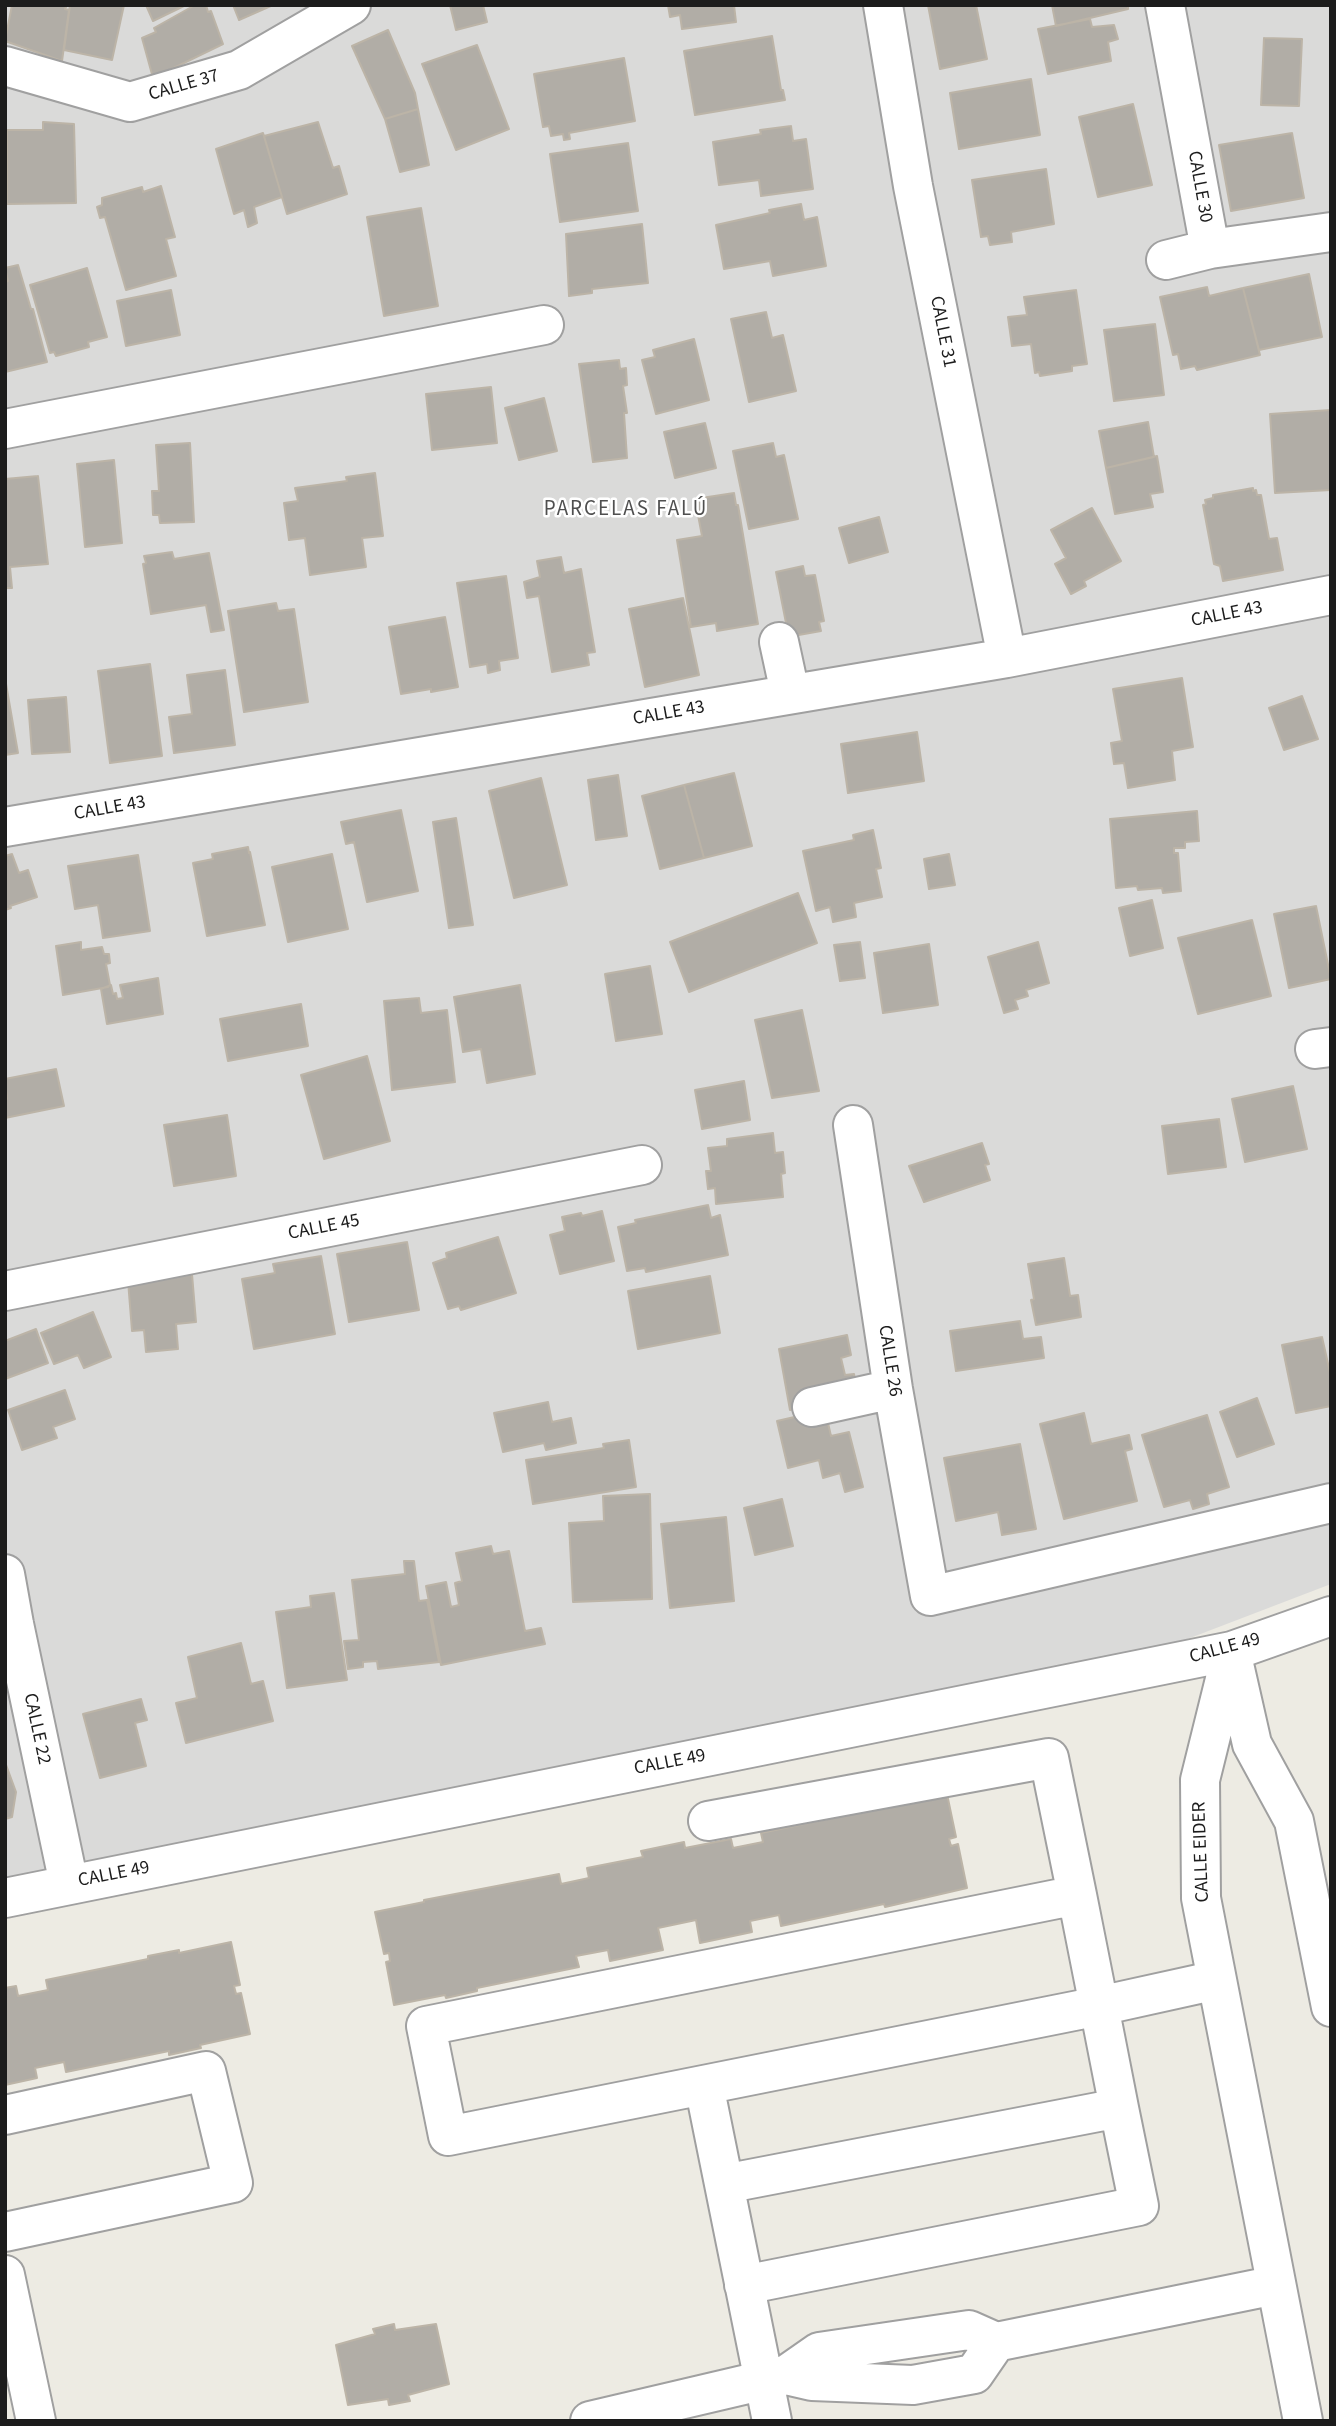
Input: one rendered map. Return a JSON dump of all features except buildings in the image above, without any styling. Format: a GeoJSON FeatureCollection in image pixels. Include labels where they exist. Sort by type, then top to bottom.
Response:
{"type":"FeatureCollection","features":[{"type":"Feature","properties":{"kind":"street","name":"CALLE 37"},"geometry":{"type":"LineString","coordinates":[[5,66],[130,102],[239,70],[351,5]]}},
{"type":"Feature","properties":{"kind":"street","name":"CALLE 31"},"geometry":{"type":"LineString","coordinates":[[883,5],[913,186],[1007,658]]}},
{"type":"Feature","properties":{"kind":"street","name":"CALLE 30"},"geometry":{"type":"LineString","coordinates":[[1165,5],[1210,249],[1331,232]]}},
{"type":"Feature","properties":{"kind":"street"},"geometry":{"type":"LineString","coordinates":[[1166,261],[1210,249]]}},
{"type":"Feature","properties":{"kind":"street"},"geometry":{"type":"LineString","coordinates":[[5,429],[544,325]]}},
{"type":"Feature","properties":{"kind":"street","name":"CALLE 43"},"geometry":{"type":"LineString","coordinates":[[5,827],[1007,658],[1331,594]]}},
{"type":"Feature","properties":{"kind":"street"},"geometry":{"type":"LineString","coordinates":[[779,642],[790,693]]}},
{"type":"Feature","properties":{"kind":"street","name":"CALLE 26"},"geometry":{"type":"LineString","coordinates":[[853,1125],[893,1388],[930,1596],[1331,1503]]}},
{"type":"Feature","properties":{"kind":"street","name":"CALLE 45"},"geometry":{"type":"LineString","coordinates":[[5,1291],[642,1165]]}},
{"type":"Feature","properties":{"kind":"street"},"geometry":{"type":"LineString","coordinates":[[812,1407],[893,1388]]}},
{"type":"Feature","properties":{"kind":"street","name":"CALLE 22"},"geometry":{"type":"LineString","coordinates":[[5,1573],[16,1638],[69,1884]]}},
{"type":"Feature","properties":{"kind":"street","name":"CALLE 49"},"geometry":{"type":"LineString","coordinates":[[5,1898],[1232,1651],[1331,1616]]}},
{"type":"Feature","properties":{"kind":"street"},"geometry":{"type":"LineString","coordinates":[[1232,1651],[1252,1744],[1294,1821],[1331,2007]]}},
{"type":"Feature","properties":{"kind":"street","name":"CALLE EIDER"},"geometry":{"type":"LineString","coordinates":[[1232,1651],[1200,1780],[1201,1898],[1303,2421]]}},
{"type":"Feature","properties":{"kind":"street"},"geometry":{"type":"LineString","coordinates":[[708,1821],[1049,1758],[1139,2206],[744,2285]]}},
{"type":"Feature","properties":{"kind":"street"},"geometry":{"type":"LineString","coordinates":[[1077,1895],[426,2026],[448,2136],[1217,1980]]}},
{"type":"Feature","properties":{"kind":"street"},"geometry":{"type":"LineString","coordinates":[[5,2115],[206,2071],[233,2183],[5,2232]]}},
{"type":"Feature","properties":{"kind":"street"},"geometry":{"type":"LineString","coordinates":[[704,2085],[744,2285],[775,2378],[772,2421]]}},
{"type":"Feature","properties":{"kind":"street"},"geometry":{"type":"LineString","coordinates":[[724,2184],[1119,2108]]}},
{"type":"Feature","properties":{"kind":"street"},"geometry":{"type":"LineString","coordinates":[[5,2275],[36,2421]]}},
{"type":"Feature","properties":{"kind":"street"},"geometry":{"type":"LineString","coordinates":[[590,2421],[775,2378],[913,2385],[974,2374],[996,2342],[1276,2285]]}},
{"type":"Feature","properties":{"kind":"shaded area","name":"PARCELAS FALÚ"},"geometry":{"type":"Polygon","coordinates":[[[5,5],[1331,5],[1331,1584],[1177,1643],[5,1880],[5,5]]]}},
{"type":"Feature","properties":{"kind":"district","name":"PARCELAS FALÚ"},"geometry":{"type":"Point","coordinates":[626,510]}}]}
